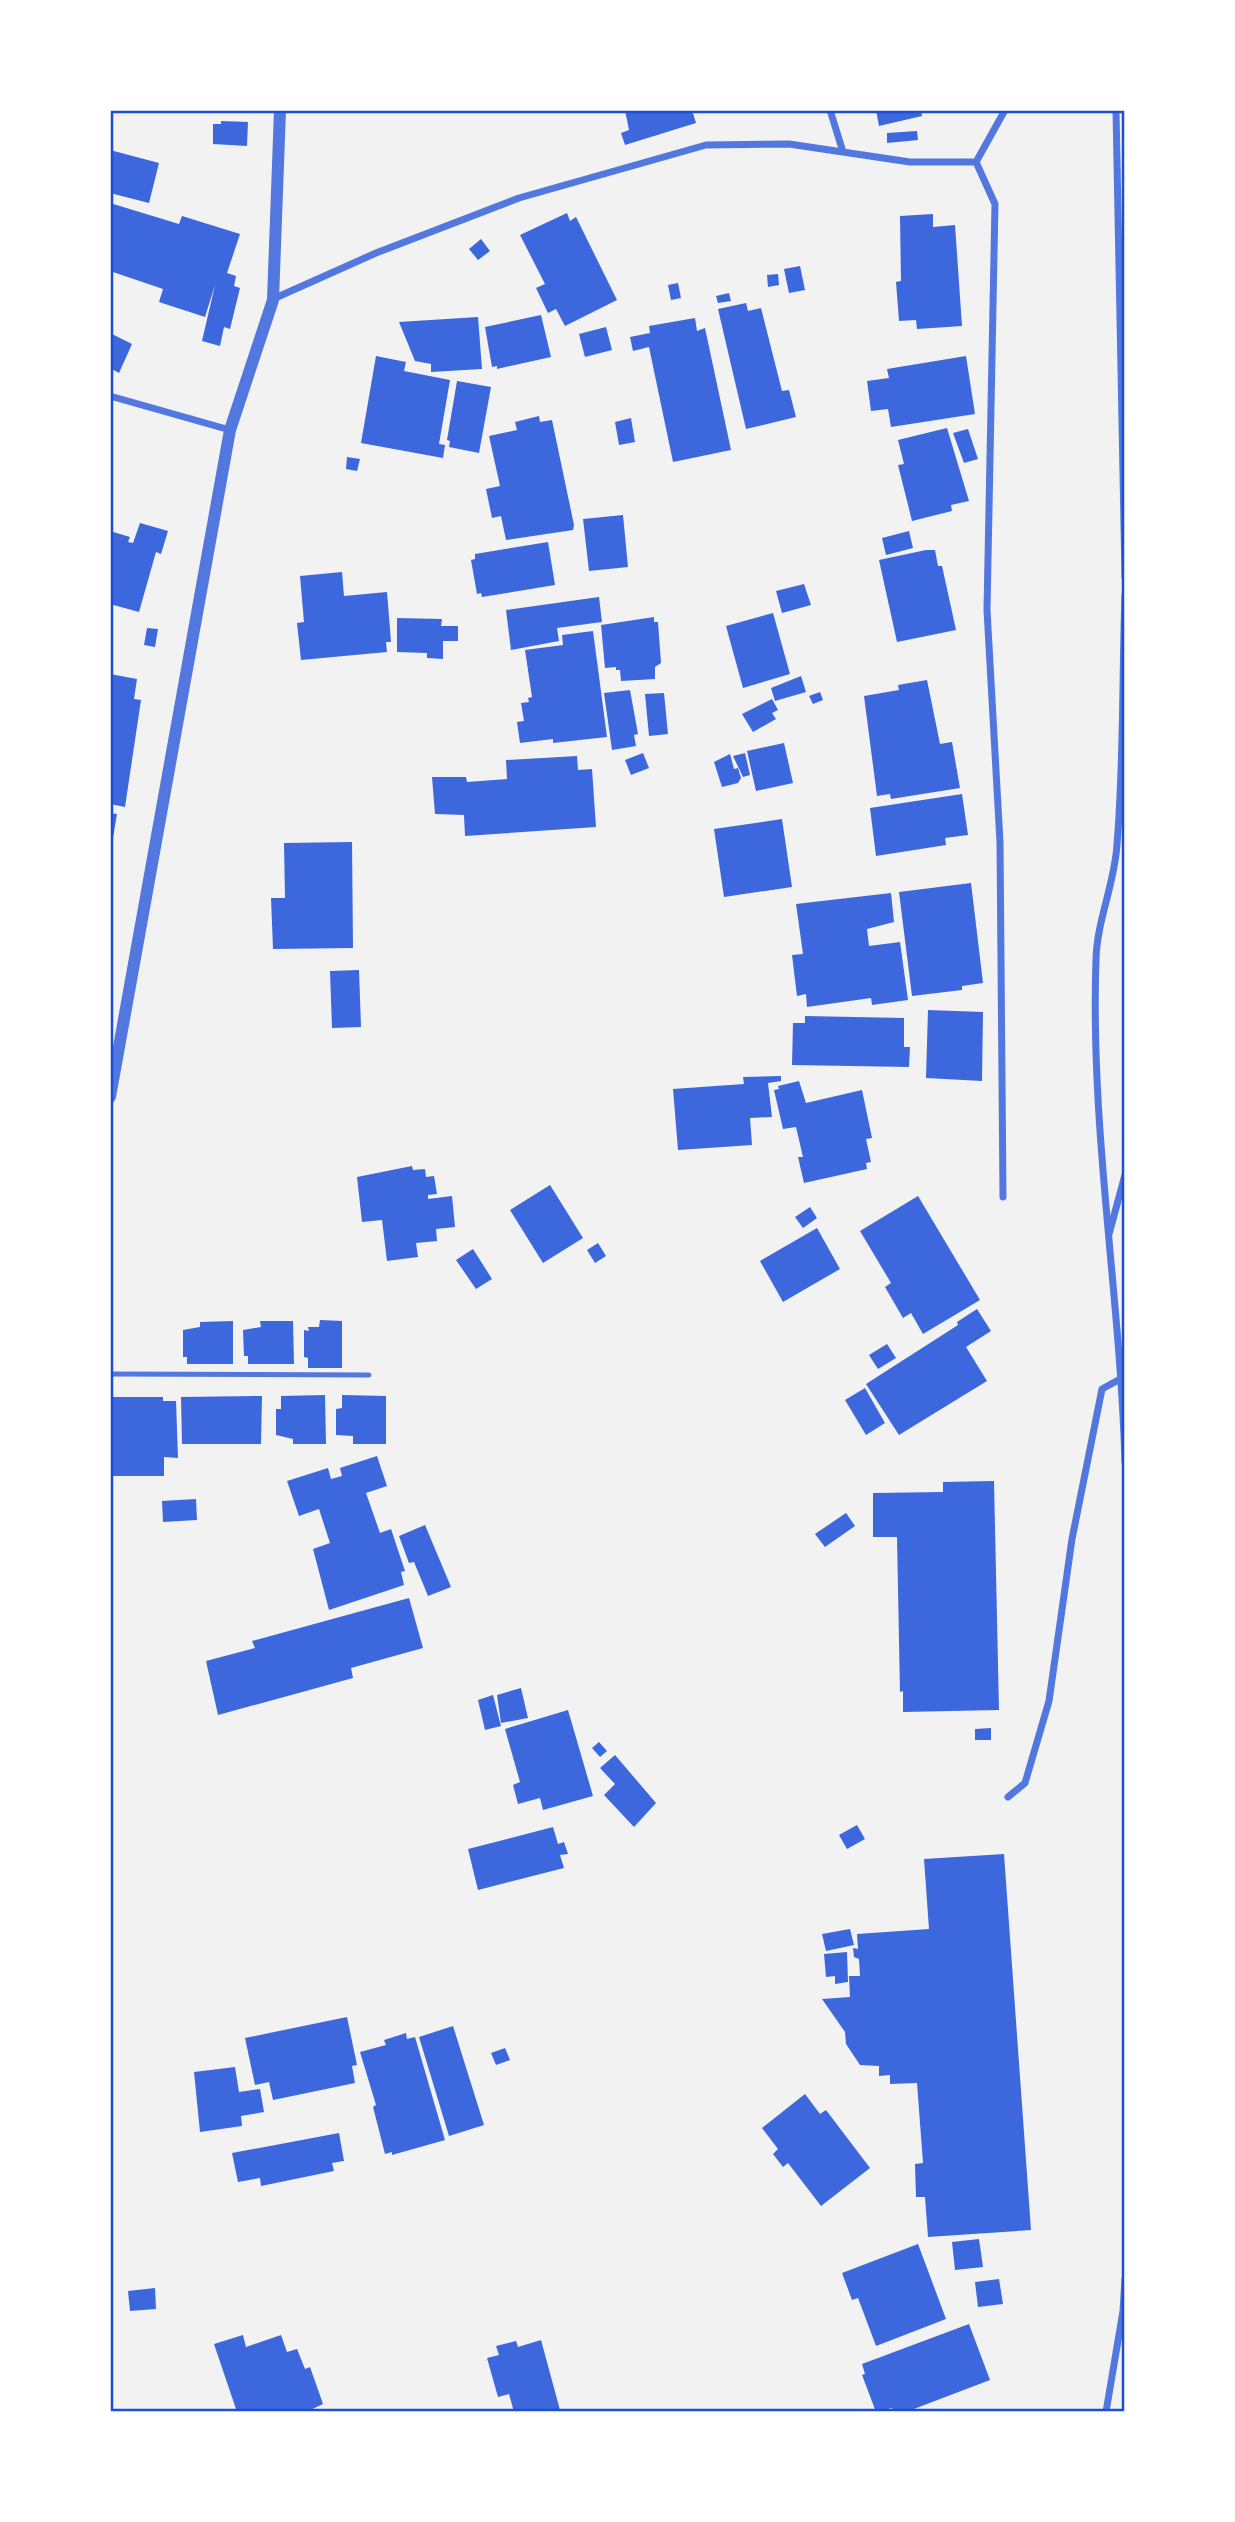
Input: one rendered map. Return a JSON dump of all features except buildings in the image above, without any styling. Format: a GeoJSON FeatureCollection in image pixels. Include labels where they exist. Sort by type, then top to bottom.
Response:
{"type":"FeatureCollection","features":[{"type":"Feature","properties":{"kind":"street"},"geometry":{"type":"LineString","coordinates":[[110,1097],[230,430],[272,300],[280,110]]}},
{"type":"Feature","properties":{"kind":"street"},"geometry":{"type":"LineString","coordinates":[[830,110],[843,152]]}},
{"type":"Feature","properties":{"kind":"street"},"geometry":{"type":"LineString","coordinates":[[975,162],[1005,110]]}},
{"type":"Feature","properties":{"kind":"street"},"geometry":{"type":"LineString","coordinates":[[1116,110],[1125,577]]}},
{"type":"Feature","properties":{"kind":"street"},"geometry":{"type":"LineString","coordinates":[[272,300],[376,253],[519,198],[706,145],[789,144],[910,162],[975,162]]}},
{"type":"Feature","properties":{"kind":"street"},"geometry":{"type":"LineString","coordinates":[[975,162],[995,204],[987,610],[1000,842],[1003,1197]]}},
{"type":"Feature","properties":{"kind":"street"},"geometry":{"type":"LineString","coordinates":[[110,396],[230,430]]}},
{"type":"Feature","properties":{"kind":"street"},"geometry":{"type":"LineString","coordinates":[[1125,595],[1117,846],[1096,956],[1097,1081],[1107,1241],[1122,1378],[1125,1462]]}},
{"type":"Feature","properties":{"kind":"street"},"geometry":{"type":"LineString","coordinates":[[1107,1241],[1125,1175]]}},
{"type":"Feature","properties":{"kind":"street"},"geometry":{"type":"LineString","coordinates":[[1008,1797],[1025,1783],[1049,1701],[1072,1539],[1102,1390],[1122,1378]]}},
{"type":"Feature","properties":{"kind":"street"},"geometry":{"type":"LineString","coordinates":[[1106,2412],[1123,2311],[1125,2278]]}},
{"type":"Feature","properties":{"kind":"lane"},"geometry":{"type":"LineString","coordinates":[[110,1374],[369,1375]]}}]}
